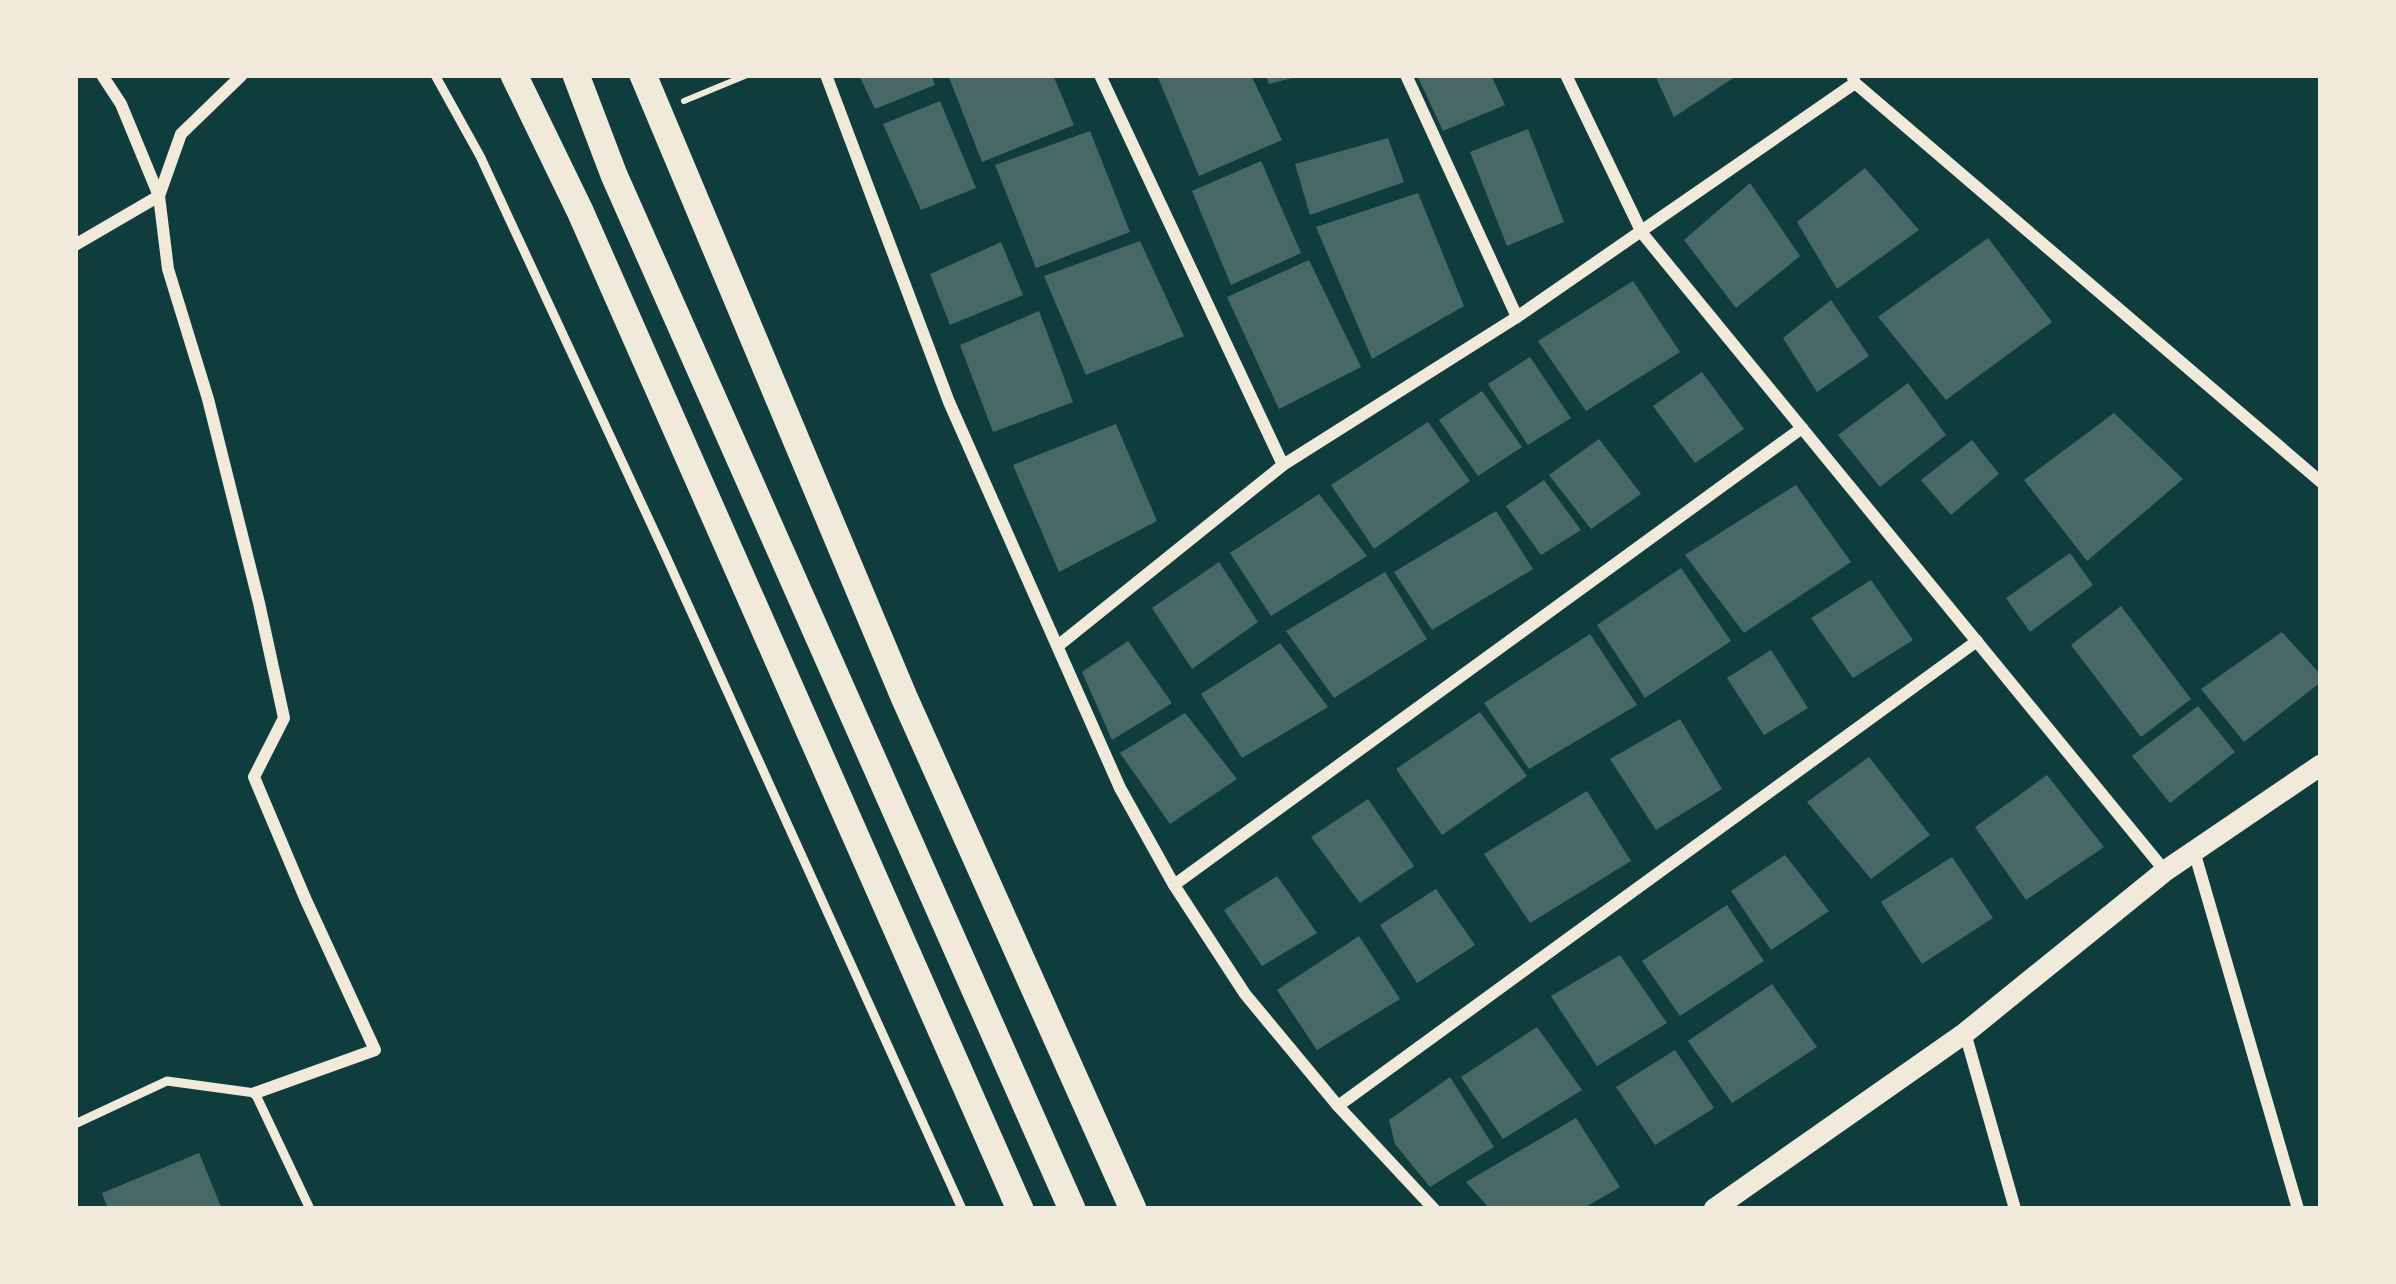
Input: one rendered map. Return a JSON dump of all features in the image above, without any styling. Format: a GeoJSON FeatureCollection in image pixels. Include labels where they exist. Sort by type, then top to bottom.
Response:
{"type":"FeatureCollection","features":[{"type":"Feature","properties":{"kind":"highway"},"geometry":{"type":"LineString","coordinates":[[514,75],[580,211],[1020,1209]]}},
{"type":"Feature","properties":{"kind":"highway"},"geometry":{"type":"LineString","coordinates":[[576,75],[614,176],[1072,1209]]}},
{"type":"Feature","properties":{"kind":"highway"},"geometry":{"type":"LineString","coordinates":[[644,75],[904,697],[1133,1209]]}},
{"type":"Feature","properties":{"kind":"street"},"geometry":{"type":"LineString","coordinates":[[102,75],[121,104],[159,196],[168,268],[208,399],[260,603],[284,718],[254,776],[375,1050],[255,1093]]}},
{"type":"Feature","properties":{"kind":"street"},"geometry":{"type":"LineString","coordinates":[[75,245],[159,196],[181,134],[242,75]]}},
{"type":"Feature","properties":{"kind":"street"},"geometry":{"type":"LineString","coordinates":[[826,75],[949,403],[1120,788],[1174,885],[1245,994],[1338,1106],[1434,1209]]}},
{"type":"Feature","properties":{"kind":"street"},"geometry":{"type":"LineString","coordinates":[[1100,75],[1283,466]]}},
{"type":"Feature","properties":{"kind":"street"},"geometry":{"type":"LineString","coordinates":[[1406,75],[1517,317]]}},
{"type":"Feature","properties":{"kind":"street"},"geometry":{"type":"LineString","coordinates":[[1566,75],[1642,233],[2165,871]]}},
{"type":"Feature","properties":{"kind":"street"},"geometry":{"type":"LineString","coordinates":[[1059,645],[1283,466],[1642,233],[1854,79],[2321,482]]}},
{"type":"Feature","properties":{"kind":"street"},"geometry":{"type":"LineString","coordinates":[[1174,885],[1802,428]]}},
{"type":"Feature","properties":{"kind":"street"},"geometry":{"type":"LineString","coordinates":[[1338,1106],[1977,640]]}},
{"type":"Feature","properties":{"kind":"street"},"geometry":{"type":"LineString","coordinates":[[1714,1209],[1743,1201],[1965,1033],[2165,871],[2321,765]]}},
{"type":"Feature","properties":{"kind":"street"},"geometry":{"type":"LineString","coordinates":[[2194,851],[2298,1209]]}},
{"type":"Feature","properties":{"kind":"street"},"geometry":{"type":"LineString","coordinates":[[1965,1033],[2015,1209]]}},
{"type":"Feature","properties":{"kind":"lane"},"geometry":{"type":"LineString","coordinates":[[435,75],[480,156],[646,512],[962,1209]]}},
{"type":"Feature","properties":{"kind":"lane"},"geometry":{"type":"LineString","coordinates":[[75,1124],[167,1081],[255,1093],[310,1209]]}},
{"type":"Feature","properties":{"kind":"path"},"geometry":{"type":"LineString","coordinates":[[659,112],[747,75]]}},
{"type":"Feature","properties":{"kind":"building"},"geometry":{"type":"Polygon","coordinates":[[[859,75],[931,75],[935,85],[875,109],[859,75]]]}},
{"type":"Feature","properties":{"kind":"building"},"geometry":{"type":"Polygon","coordinates":[[[948,75],[1053,75],[1074,125],[982,162],[948,75]]]}},
{"type":"Feature","properties":{"kind":"building"},"geometry":{"type":"Polygon","coordinates":[[[1157,75],[1251,75],[1282,140],[1199,176],[1157,75]]]}},
{"type":"Feature","properties":{"kind":"building"},"geometry":{"type":"Polygon","coordinates":[[[1266,75],[1296,75],[1296,77],[1269,84],[1266,75]]]}},
{"type":"Feature","properties":{"kind":"building"},"geometry":{"type":"Polygon","coordinates":[[[1417,75],[1491,75],[1505,105],[1443,131],[1417,75]]]}},
{"type":"Feature","properties":{"kind":"building"},"geometry":{"type":"Polygon","coordinates":[[[1655,75],[1738,75],[1674,117],[1655,75]]]}},
{"type":"Feature","properties":{"kind":"building"},"geometry":{"type":"Polygon","coordinates":[[[940,101],[976,188],[921,210],[883,124],[940,101]]]}},
{"type":"Feature","properties":{"kind":"building"},"geometry":{"type":"Polygon","coordinates":[[[1528,129],[1564,222],[1507,246],[1470,152],[1528,129]]]}},
{"type":"Feature","properties":{"kind":"building"},"geometry":{"type":"Polygon","coordinates":[[[1090,131],[1130,232],[1036,268],[995,165],[1090,131]]]}},
{"type":"Feature","properties":{"kind":"building"},"geometry":{"type":"Polygon","coordinates":[[[1388,138],[1404,182],[1310,215],[1295,164],[1388,138]]]}},
{"type":"Feature","properties":{"kind":"building"},"geometry":{"type":"Polygon","coordinates":[[[1261,161],[1301,253],[1231,285],[1192,191],[1261,161]]]}},
{"type":"Feature","properties":{"kind":"building"},"geometry":{"type":"Polygon","coordinates":[[[1865,168],[1919,230],[1837,289],[1797,222],[1865,168]]]}},
{"type":"Feature","properties":{"kind":"building"},"geometry":{"type":"Polygon","coordinates":[[[1750,183],[1800,256],[1736,308],[1684,240],[1750,183]]]}},
{"type":"Feature","properties":{"kind":"building"},"geometry":{"type":"Polygon","coordinates":[[[1418,193],[1464,306],[1372,359],[1316,227],[1418,193]]]}},
{"type":"Feature","properties":{"kind":"building"},"geometry":{"type":"Polygon","coordinates":[[[1988,238],[2052,322],[1946,400],[1878,317],[1988,238]]]}},
{"type":"Feature","properties":{"kind":"building"},"geometry":{"type":"Polygon","coordinates":[[[1140,241],[1184,336],[1086,375],[1044,276],[1140,241]]]}},
{"type":"Feature","properties":{"kind":"building"},"geometry":{"type":"Polygon","coordinates":[[[1001,242],[1023,295],[950,325],[930,274],[1001,242]]]}},
{"type":"Feature","properties":{"kind":"building"},"geometry":{"type":"Polygon","coordinates":[[[1309,260],[1361,367],[1279,409],[1227,297],[1309,260]]]}},
{"type":"Feature","properties":{"kind":"building"},"geometry":{"type":"Polygon","coordinates":[[[1633,281],[1680,352],[1586,411],[1538,341],[1633,281]]]}},
{"type":"Feature","properties":{"kind":"building"},"geometry":{"type":"Polygon","coordinates":[[[1831,300],[1869,356],[1817,392],[1783,338],[1831,300]]]}},
{"type":"Feature","properties":{"kind":"building"},"geometry":{"type":"Polygon","coordinates":[[[1039,311],[1073,402],[993,432],[960,345],[1039,311]]]}},
{"type":"Feature","properties":{"kind":"building"},"geometry":{"type":"Polygon","coordinates":[[[1530,357],[1571,418],[1528,445],[1488,384],[1530,357]]]}},
{"type":"Feature","properties":{"kind":"building"},"geometry":{"type":"Polygon","coordinates":[[[1702,372],[1744,429],[1695,463],[1653,406],[1702,372]]]}},
{"type":"Feature","properties":{"kind":"building"},"geometry":{"type":"Polygon","coordinates":[[[1908,383],[1946,435],[1880,487],[1838,435],[1908,383]]]}},
{"type":"Feature","properties":{"kind":"building"},"geometry":{"type":"Polygon","coordinates":[[[1482,391],[1522,447],[1478,476],[1439,420],[1482,391]]]}},
{"type":"Feature","properties":{"kind":"building"},"geometry":{"type":"Polygon","coordinates":[[[2114,413],[2183,479],[2087,561],[2024,480],[2114,413]]]}},
{"type":"Feature","properties":{"kind":"building"},"geometry":{"type":"Polygon","coordinates":[[[1428,422],[1470,481],[1374,549],[1331,485],[1428,422]]]}},
{"type":"Feature","properties":{"kind":"building"},"geometry":{"type":"Polygon","coordinates":[[[1116,424],[1157,521],[1059,572],[1013,465],[1116,424]]]}},
{"type":"Feature","properties":{"kind":"building"},"geometry":{"type":"Polygon","coordinates":[[[1599,439],[1641,494],[1591,529],[1549,475],[1599,439]]]}},
{"type":"Feature","properties":{"kind":"building"},"geometry":{"type":"Polygon","coordinates":[[[1972,440],[1999,474],[1951,515],[1921,480],[1972,440]]]}},
{"type":"Feature","properties":{"kind":"building"},"geometry":{"type":"Polygon","coordinates":[[[1544,480],[1581,530],[1541,555],[1506,506],[1544,480]]]}},
{"type":"Feature","properties":{"kind":"building"},"geometry":{"type":"Polygon","coordinates":[[[1796,485],[1851,562],[1744,633],[1685,555],[1796,485]]]}},
{"type":"Feature","properties":{"kind":"building"},"geometry":{"type":"Polygon","coordinates":[[[1319,494],[1367,556],[1271,616],[1230,553],[1319,494]]]}},
{"type":"Feature","properties":{"kind":"building"},"geometry":{"type":"Polygon","coordinates":[[[1496,511],[1533,569],[1432,630],[1394,572],[1496,511]]]}},
{"type":"Feature","properties":{"kind":"building"},"geometry":{"type":"Polygon","coordinates":[[[2070,553],[2093,585],[2030,632],[2006,598],[2070,553]]]}},
{"type":"Feature","properties":{"kind":"building"},"geometry":{"type":"Polygon","coordinates":[[[1219,562],[1258,622],[1192,669],[1152,608],[1219,562]]]}},
{"type":"Feature","properties":{"kind":"building"},"geometry":{"type":"Polygon","coordinates":[[[1681,568],[1731,641],[1645,698],[1597,625],[1681,568]]]}},
{"type":"Feature","properties":{"kind":"building"},"geometry":{"type":"Polygon","coordinates":[[[1385,572],[1427,639],[1334,698],[1286,631],[1385,572]]]}},
{"type":"Feature","properties":{"kind":"building"},"geometry":{"type":"Polygon","coordinates":[[[1871,580],[1913,640],[1853,678],[1811,618],[1871,580]]]}},
{"type":"Feature","properties":{"kind":"building"},"geometry":{"type":"Polygon","coordinates":[[[2121,606],[2191,699],[2141,737],[2071,645],[2121,606]]]}},
{"type":"Feature","properties":{"kind":"building"},"geometry":{"type":"Polygon","coordinates":[[[2282,632],[2321,675],[2321,682],[2244,742],[2201,689],[2282,632]]]}},
{"type":"Feature","properties":{"kind":"building"},"geometry":{"type":"Polygon","coordinates":[[[1590,634],[1637,705],[1529,769],[1484,703],[1590,634]]]}},
{"type":"Feature","properties":{"kind":"building"},"geometry":{"type":"Polygon","coordinates":[[[1128,641],[1172,703],[1112,740],[1082,672],[1128,641]]]}},
{"type":"Feature","properties":{"kind":"building"},"geometry":{"type":"Polygon","coordinates":[[[1280,643],[1328,707],[1242,758],[1201,694],[1280,643]]]}},
{"type":"Feature","properties":{"kind":"building"},"geometry":{"type":"Polygon","coordinates":[[[1771,650],[1808,708],[1764,735],[1727,678],[1771,650]]]}},
{"type":"Feature","properties":{"kind":"building"},"geometry":{"type":"Polygon","coordinates":[[[2198,706],[2235,752],[2170,803],[2132,756],[2198,706]]]}},
{"type":"Feature","properties":{"kind":"building"},"geometry":{"type":"Polygon","coordinates":[[[1480,712],[1527,776],[1442,835],[1396,769],[1480,712]]]}},
{"type":"Feature","properties":{"kind":"building"},"geometry":{"type":"Polygon","coordinates":[[[1185,713],[1237,779],[1170,824],[1120,753],[1185,713]]]}},
{"type":"Feature","properties":{"kind":"building"},"geometry":{"type":"Polygon","coordinates":[[[1680,719],[1722,789],[1656,830],[1610,759],[1680,719]]]}},
{"type":"Feature","properties":{"kind":"building"},"geometry":{"type":"Polygon","coordinates":[[[1869,757],[1930,835],[1871,879],[1807,802],[1869,757]]]}},
{"type":"Feature","properties":{"kind":"building"},"geometry":{"type":"Polygon","coordinates":[[[2047,775],[2104,847],[2026,900],[1975,827],[2047,775]]]}},
{"type":"Feature","properties":{"kind":"building"},"geometry":{"type":"Polygon","coordinates":[[[1587,791],[1631,861],[1530,923],[1484,854],[1587,791]]]}},
{"type":"Feature","properties":{"kind":"building"},"geometry":{"type":"Polygon","coordinates":[[[1368,799],[1414,866],[1360,903],[1311,837],[1368,799]]]}},
{"type":"Feature","properties":{"kind":"building"},"geometry":{"type":"Polygon","coordinates":[[[1785,855],[1829,911],[1771,950],[1731,891],[1785,855]]]}},
{"type":"Feature","properties":{"kind":"building"},"geometry":{"type":"Polygon","coordinates":[[[1952,857],[1993,918],[1922,964],[1881,902],[1952,857]]]}},
{"type":"Feature","properties":{"kind":"building"},"geometry":{"type":"Polygon","coordinates":[[[1277,876],[1317,933],[1262,966],[1224,910],[1277,876]]]}},
{"type":"Feature","properties":{"kind":"building"},"geometry":{"type":"Polygon","coordinates":[[[1436,889],[1475,945],[1417,983],[1380,925],[1436,889]]]}},
{"type":"Feature","properties":{"kind":"building"},"geometry":{"type":"Polygon","coordinates":[[[1727,905],[1764,961],[1680,1016],[1642,961],[1727,905]]]}},
{"type":"Feature","properties":{"kind":"building"},"geometry":{"type":"Polygon","coordinates":[[[1359,936],[1400,999],[1317,1050],[1277,990],[1359,936]]]}},
{"type":"Feature","properties":{"kind":"building"},"geometry":{"type":"Polygon","coordinates":[[[1620,955],[1667,1023],[1597,1066],[1551,996],[1620,955]]]}},
{"type":"Feature","properties":{"kind":"building"},"geometry":{"type":"Polygon","coordinates":[[[1772,984],[1817,1047],[1732,1103],[1688,1041],[1772,984]]]}},
{"type":"Feature","properties":{"kind":"building"},"geometry":{"type":"Polygon","coordinates":[[[1537,1027],[1582,1090],[1503,1139],[1461,1077],[1537,1027]]]}},
{"type":"Feature","properties":{"kind":"building"},"geometry":{"type":"Polygon","coordinates":[[[1675,1050],[1714,1108],[1655,1145],[1616,1087],[1675,1050]]]}},
{"type":"Feature","properties":{"kind":"building"},"geometry":{"type":"Polygon","coordinates":[[[1450,1077],[1494,1147],[1430,1187],[1395,1144],[1389,1120],[1450,1077]]]}},
{"type":"Feature","properties":{"kind":"building"},"geometry":{"type":"Polygon","coordinates":[[[1576,1118],[1620,1187],[1582,1209],[1490,1209],[1466,1182],[1576,1118]]]}},
{"type":"Feature","properties":{"kind":"building"},"geometry":{"type":"Polygon","coordinates":[[[199,1153],[222,1209],[108,1209],[102,1193],[199,1153]]]}}]}
